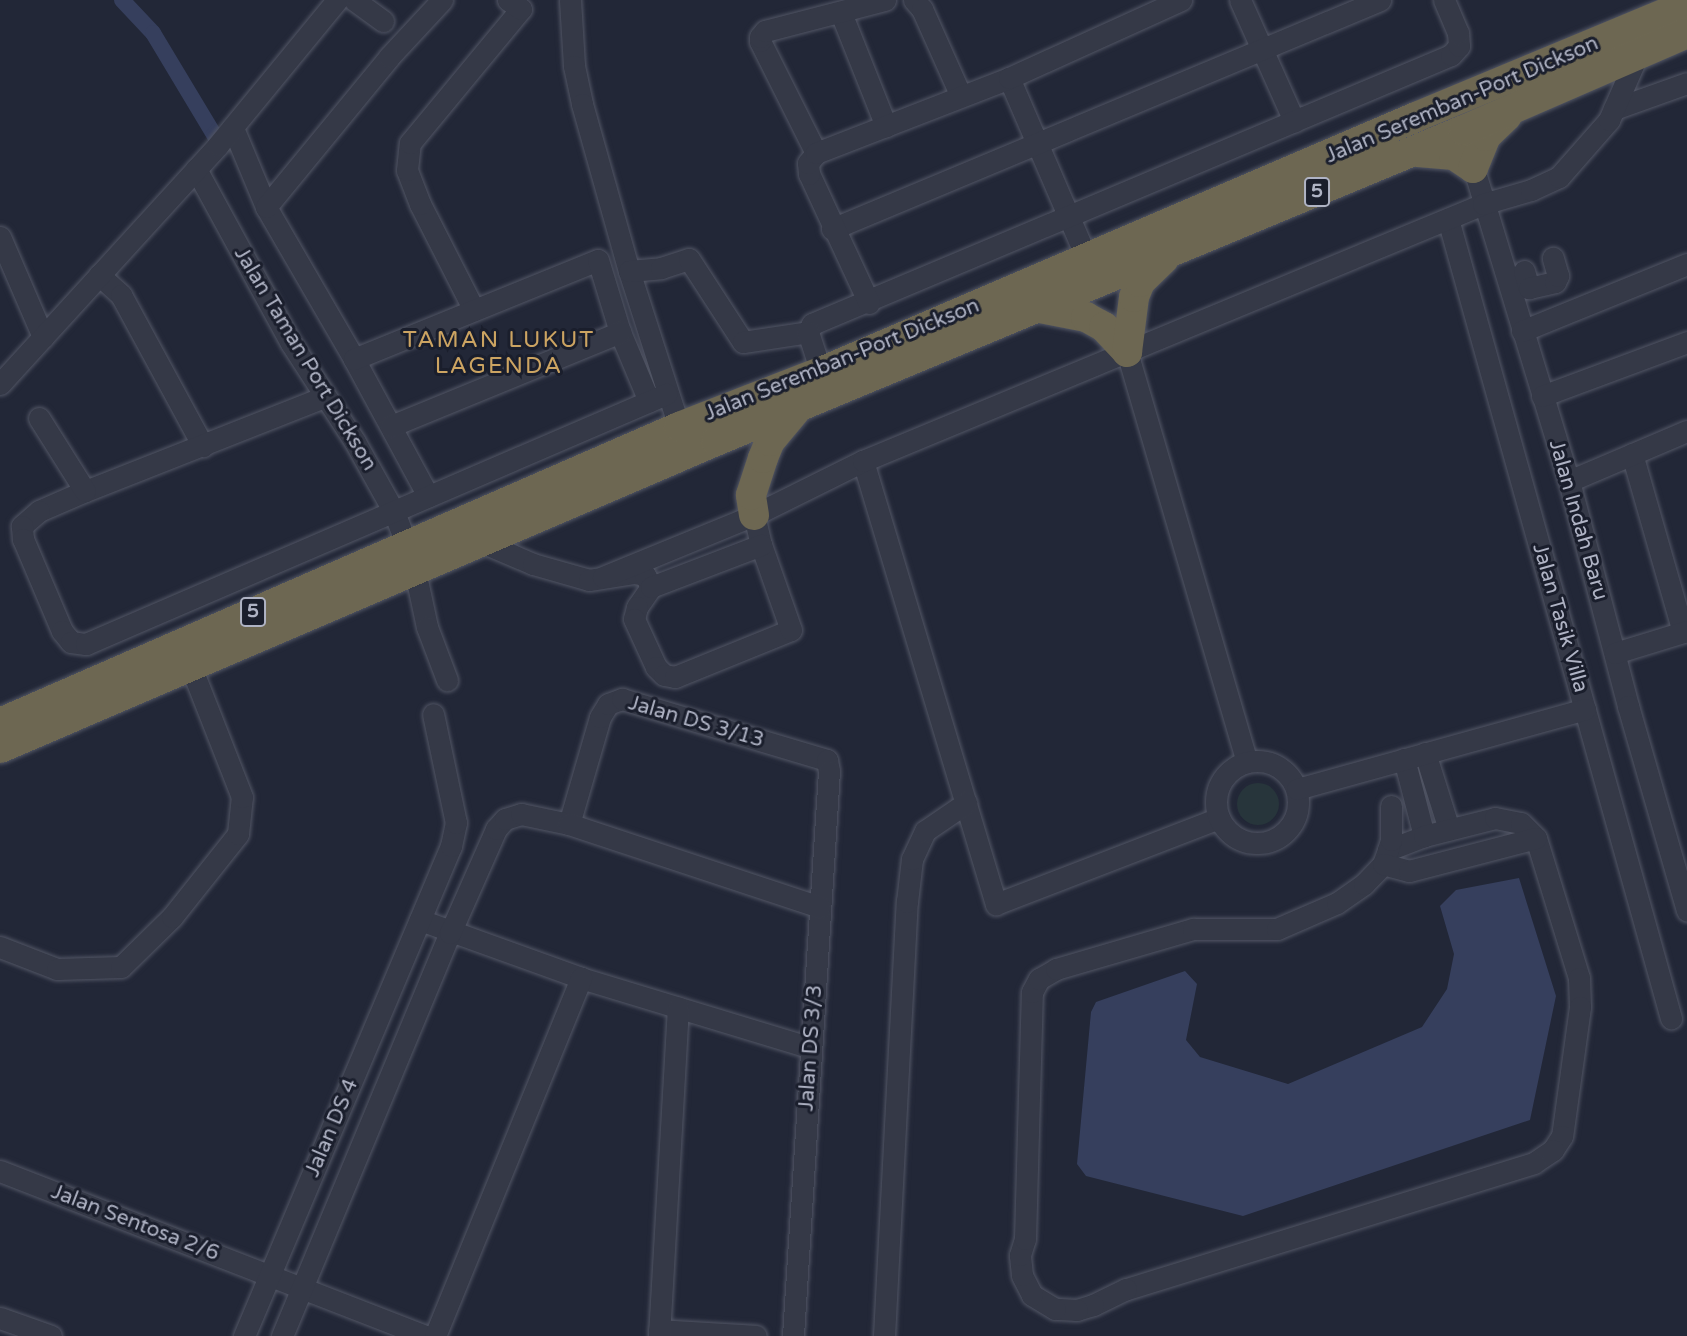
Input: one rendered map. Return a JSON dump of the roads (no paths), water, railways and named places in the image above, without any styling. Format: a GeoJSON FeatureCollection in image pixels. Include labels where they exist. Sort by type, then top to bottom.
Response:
{"type":"FeatureCollection","features":[{"type":"Feature","properties":{"kind":"highway","name":"Jalan Seremban-Port Dickson"},"geometry":{"type":"LineString","coordinates":[[0,747],[413,564],[679,427],[821,372],[1687,4]]}},
{"type":"Feature","properties":{"kind":"highway","name":"Jalan Seremban-Port Dickson"},"geometry":{"type":"LineString","coordinates":[[0,723],[99,679],[413,564],[484,543],[673,459],[1170,254],[1687,33]]}},
{"type":"Feature","properties":{"kind":"highway"},"geometry":{"type":"LineString","coordinates":[[1416,117],[1438,120],[1464,130],[1471,116],[1499,83]]}},
{"type":"Feature","properties":{"kind":"highway"},"geometry":{"type":"LineString","coordinates":[[1411,152],[1454,155],[1473,168],[1486,136],[1521,106]]}},
{"type":"Feature","properties":{"kind":"highway"},"geometry":{"type":"LineString","coordinates":[[1127,352],[1129,317],[1140,282],[1170,254]]}},
{"type":"Feature","properties":{"kind":"highway"},"geometry":{"type":"LineString","coordinates":[[1072,294],[1082,282],[1087,259],[1110,267],[1131,270]]}},
{"type":"Feature","properties":{"kind":"highway"},"geometry":{"type":"LineString","coordinates":[[1040,308],[1086,317],[1104,327],[1127,352]]}},
{"type":"Feature","properties":{"kind":"highway"},"geometry":{"type":"LineString","coordinates":[[754,515],[751,495],[763,458],[770,441],[797,408]]}},
{"type":"Feature","properties":{"kind":"highway"},"geometry":{"type":"LineString","coordinates":[[673,459],[679,445],[679,427],[716,441]]}},
{"type":"Feature","properties":{"kind":"street"},"geometry":{"type":"LineString","coordinates":[[0,384],[233,128],[337,0]]}},
{"type":"Feature","properties":{"kind":"street"},"geometry":{"type":"LineString","coordinates":[[354,0],[383,21]]}},
{"type":"Feature","properties":{"kind":"street"},"geometry":{"type":"LineString","coordinates":[[266,207],[389,57],[442,0]]}},
{"type":"Feature","properties":{"kind":"street"},"geometry":{"type":"LineString","coordinates":[[570,0],[574,66],[582,104],[629,271],[658,398]]}},
{"type":"Feature","properties":{"kind":"street"},"geometry":{"type":"LineString","coordinates":[[816,153],[760,37],[765,31],[885,0]]}},
{"type":"Feature","properties":{"kind":"street"},"geometry":{"type":"LineString","coordinates":[[914,0],[922,9],[961,96]]}},
{"type":"Feature","properties":{"kind":"street"},"geometry":{"type":"LineString","coordinates":[[869,303],[832,229],[809,174],[807,163],[816,153],[1009,78],[1181,0]]}},
{"type":"Feature","properties":{"kind":"street"},"geometry":{"type":"LineString","coordinates":[[1240,0],[1260,50],[1294,121]]}},
{"type":"Feature","properties":{"kind":"street"},"geometry":{"type":"LineString","coordinates":[[832,229],[1380,0]]}},
{"type":"Feature","properties":{"kind":"street"},"geometry":{"type":"LineString","coordinates":[[629,271],[661,268],[689,258],[743,342],[808,332],[813,324],[869,303],[1068,215],[1451,55],[1459,46],[1458,33],[1444,0]]}},
{"type":"Feature","properties":{"kind":"street"},"geometry":{"type":"LineString","coordinates":[[474,310],[411,181],[407,170],[410,143],[515,5]]}},
{"type":"Feature","properties":{"kind":"street"},"geometry":{"type":"LineString","coordinates":[[841,13],[886,126]]}},
{"type":"Feature","properties":{"kind":"street"},"geometry":{"type":"LineString","coordinates":[[603,577],[754,515],[863,461],[1483,204],[1531,190],[1559,177],[1609,120],[1638,54]]}},
{"type":"Feature","properties":{"kind":"street"},"geometry":{"type":"LineString","coordinates":[[1009,78],[1087,259]]}},
{"type":"Feature","properties":{"kind":"street"},"geometry":{"type":"LineString","coordinates":[[1614,109],[1687,83]]}},
{"type":"Feature","properties":{"kind":"street"},"geometry":{"type":"LineString","coordinates":[[233,128],[266,207],[354,359],[428,496]]}},
{"type":"Feature","properties":{"kind":"street","name":"Jalan Indah Baru"},"geometry":{"type":"LineString","coordinates":[[1464,130],[1483,204],[1569,481],[1615,653],[1682,874],[1687,911]]}},
{"type":"Feature","properties":{"kind":"street","name":"Jalan Taman Port Dickson"},"geometry":{"type":"LineString","coordinates":[[198,166],[291,343],[355,442],[394,512],[413,564],[427,627],[447,680]]}},
{"type":"Feature","properties":{"kind":"street","name":"Jalan Tasik Villa"},"geometry":{"type":"LineString","coordinates":[[1448,219],[1671,1018]]}},
{"type":"Feature","properties":{"kind":"street"},"geometry":{"type":"LineString","coordinates":[[0,237],[43,337]]}},
{"type":"Feature","properties":{"kind":"street"},"geometry":{"type":"LineString","coordinates":[[1524,271],[1529,288],[1551,283],[1558,276],[1552,258]]}},
{"type":"Feature","properties":{"kind":"street"},"geometry":{"type":"LineString","coordinates":[[354,359],[598,260],[620,332],[658,398],[679,427]]}},
{"type":"Feature","properties":{"kind":"street"},"geometry":{"type":"LineString","coordinates":[[1522,331],[1687,264]]}},
{"type":"Feature","properties":{"kind":"street"},"geometry":{"type":"LineString","coordinates":[[99,275],[121,295],[203,446]]}},
{"type":"Feature","properties":{"kind":"street"},"geometry":{"type":"LineString","coordinates":[[1551,283],[1560,316]]}},
{"type":"Feature","properties":{"kind":"street"},"geometry":{"type":"LineString","coordinates":[[391,426],[620,332]]}},
{"type":"Feature","properties":{"kind":"street"},"geometry":{"type":"LineString","coordinates":[[808,332],[821,372]]}},
{"type":"Feature","properties":{"kind":"street"},"geometry":{"type":"LineString","coordinates":[[1542,396],[1687,342]]}},
{"type":"Feature","properties":{"kind":"street"},"geometry":{"type":"LineString","coordinates":[[1127,352],[1247,762]]}},
{"type":"Feature","properties":{"kind":"street"},"geometry":{"type":"LineString","coordinates":[[324,397],[85,491],[39,511],[22,526],[23,539],[62,631],[75,644],[86,644],[658,398]]}},
{"type":"Feature","properties":{"kind":"street"},"geometry":{"type":"LineString","coordinates":[[39,418],[85,491]]}},
{"type":"Feature","properties":{"kind":"street"},"geometry":{"type":"LineString","coordinates":[[1569,481],[1687,431]]}},
{"type":"Feature","properties":{"kind":"street"},"geometry":{"type":"LineString","coordinates":[[1615,653],[1685,631],[1632,454]]}},
{"type":"Feature","properties":{"kind":"street"},"geometry":{"type":"LineString","coordinates":[[863,461],[996,904],[1219,818]]}},
{"type":"Feature","properties":{"kind":"street"},"geometry":{"type":"LineString","coordinates":[[754,515],[761,545],[791,630],[675,677],[664,675],[656,667],[634,620],[637,607],[651,587],[761,545]]}},
{"type":"Feature","properties":{"kind":"street"},"geometry":{"type":"LineString","coordinates":[[484,543],[566,575],[589,580],[634,573],[645,575],[651,587]]}},
{"type":"Feature","properties":{"kind":"street"},"geometry":{"type":"LineString","coordinates":[[86,644],[99,679]]}},
{"type":"Feature","properties":{"kind":"street"},"geometry":{"type":"LineString","coordinates":[[0,947],[58,969],[121,967],[172,917],[239,834],[242,797],[190,664]]}},
{"type":"Feature","properties":{"kind":"street","name":"Jalan DS 3/13"},"geometry":{"type":"LineString","coordinates":[[569,824],[600,717],[608,704],[622,699],[827,760]]}},
{"type":"Feature","properties":{"kind":"street"},"geometry":{"type":"LineString","coordinates":[[1297,789],[1585,709]]}},
{"type":"Feature","properties":{"kind":"street","name":"Jalan DS 4"},"geometry":{"type":"LineString","coordinates":[[244,1336],[451,846],[456,823],[433,714]]}},
{"type":"Feature","properties":{"kind":"street"},"geometry":{"type":"LineString","coordinates":[[1426,754],[1449,829]]}},
{"type":"Feature","properties":{"kind":"street"},"geometry":{"type":"LineString","coordinates":[[1404,759],[1424,836]]}},
{"type":"Feature","properties":{"kind":"street","name":"Jalan DS 3/3"},"geometry":{"type":"LineString","coordinates":[[793,1336],[829,771],[827,760]]}},
{"type":"Feature","properties":{"kind":"street"},"geometry":{"type":"LineString","coordinates":[[1259,761],[1283,769],[1297,789],[1296,816],[1278,837],[1265,842],[1250,842],[1226,829],[1219,818],[1217,790],[1224,777],[1247,762],[1259,761]]}},
{"type":"Feature","properties":{"kind":"street"},"geometry":{"type":"LineString","coordinates":[[884,1336],[907,902],[912,859],[925,831],[966,803]]}},
{"type":"Feature","properties":{"kind":"street"},"geometry":{"type":"LineString","coordinates":[[1385,857],[1393,824],[1391,806]]}},
{"type":"Feature","properties":{"kind":"street","name":"Jalan DS 4"},"geometry":{"type":"LineString","coordinates":[[282,1336],[450,933],[496,829],[505,819],[521,814],[569,824],[820,906]]}},
{"type":"Feature","properties":{"kind":"street"},"geometry":{"type":"LineString","coordinates":[[1495,818],[1521,824],[1536,838],[1579,978],[1580,1007],[1562,1136],[1553,1150],[1534,1163],[1126,1289],[1093,1306],[1077,1310],[1055,1309],[1032,1295],[1022,1275],[1020,1255],[1025,1239],[1032,992],[1039,979],[1056,969],[1193,929],[1254,931],[1295,924],[1337,904],[1364,884],[1385,857],[1424,836],[1449,829],[1495,818]]}},
{"type":"Feature","properties":{"kind":"street"},"geometry":{"type":"LineString","coordinates":[[1385,857],[1409,871],[1536,838]]}},
{"type":"Feature","properties":{"kind":"street"},"geometry":{"type":"LineString","coordinates":[[420,920],[581,978],[811,1048]]}},
{"type":"Feature","properties":{"kind":"street"},"geometry":{"type":"LineString","coordinates":[[435,1336],[581,978]]}},
{"type":"Feature","properties":{"kind":"street"},"geometry":{"type":"LineString","coordinates":[[678,1008],[659,1333],[756,1336]]}},
{"type":"Feature","properties":{"kind":"street","name":"Jalan Sentosa 2/6"},"geometry":{"type":"LineString","coordinates":[[0,1171],[426,1336]]}},
{"type":"Feature","properties":{"kind":"street"},"geometry":{"type":"LineString","coordinates":[[0,1318],[51,1336]]}},
{"type":"Feature","properties":{"kind":"water"},"geometry":{"type":"Polygon","coordinates":[[[1519,878],[1556,996],[1530,1120],[1243,1216],[1086,1176],[1077,1164],[1091,1012],[1096,1002],[1185,971],[1197,984],[1186,1040],[1200,1057],[1288,1084],[1422,1027],[1447,989],[1454,954],[1440,906],[1456,890],[1519,878]]]}},
{"type":"Feature","properties":{"kind":"waterway"},"geometry":{"type":"LineString","coordinates":[[122,0],[153,33],[216,138]]}},
{"type":"Feature","properties":{"kind":"district","name":"TAMAN LUKUT LAGENDA"},"geometry":{"type":"Point","coordinates":[499,353]}}]}
